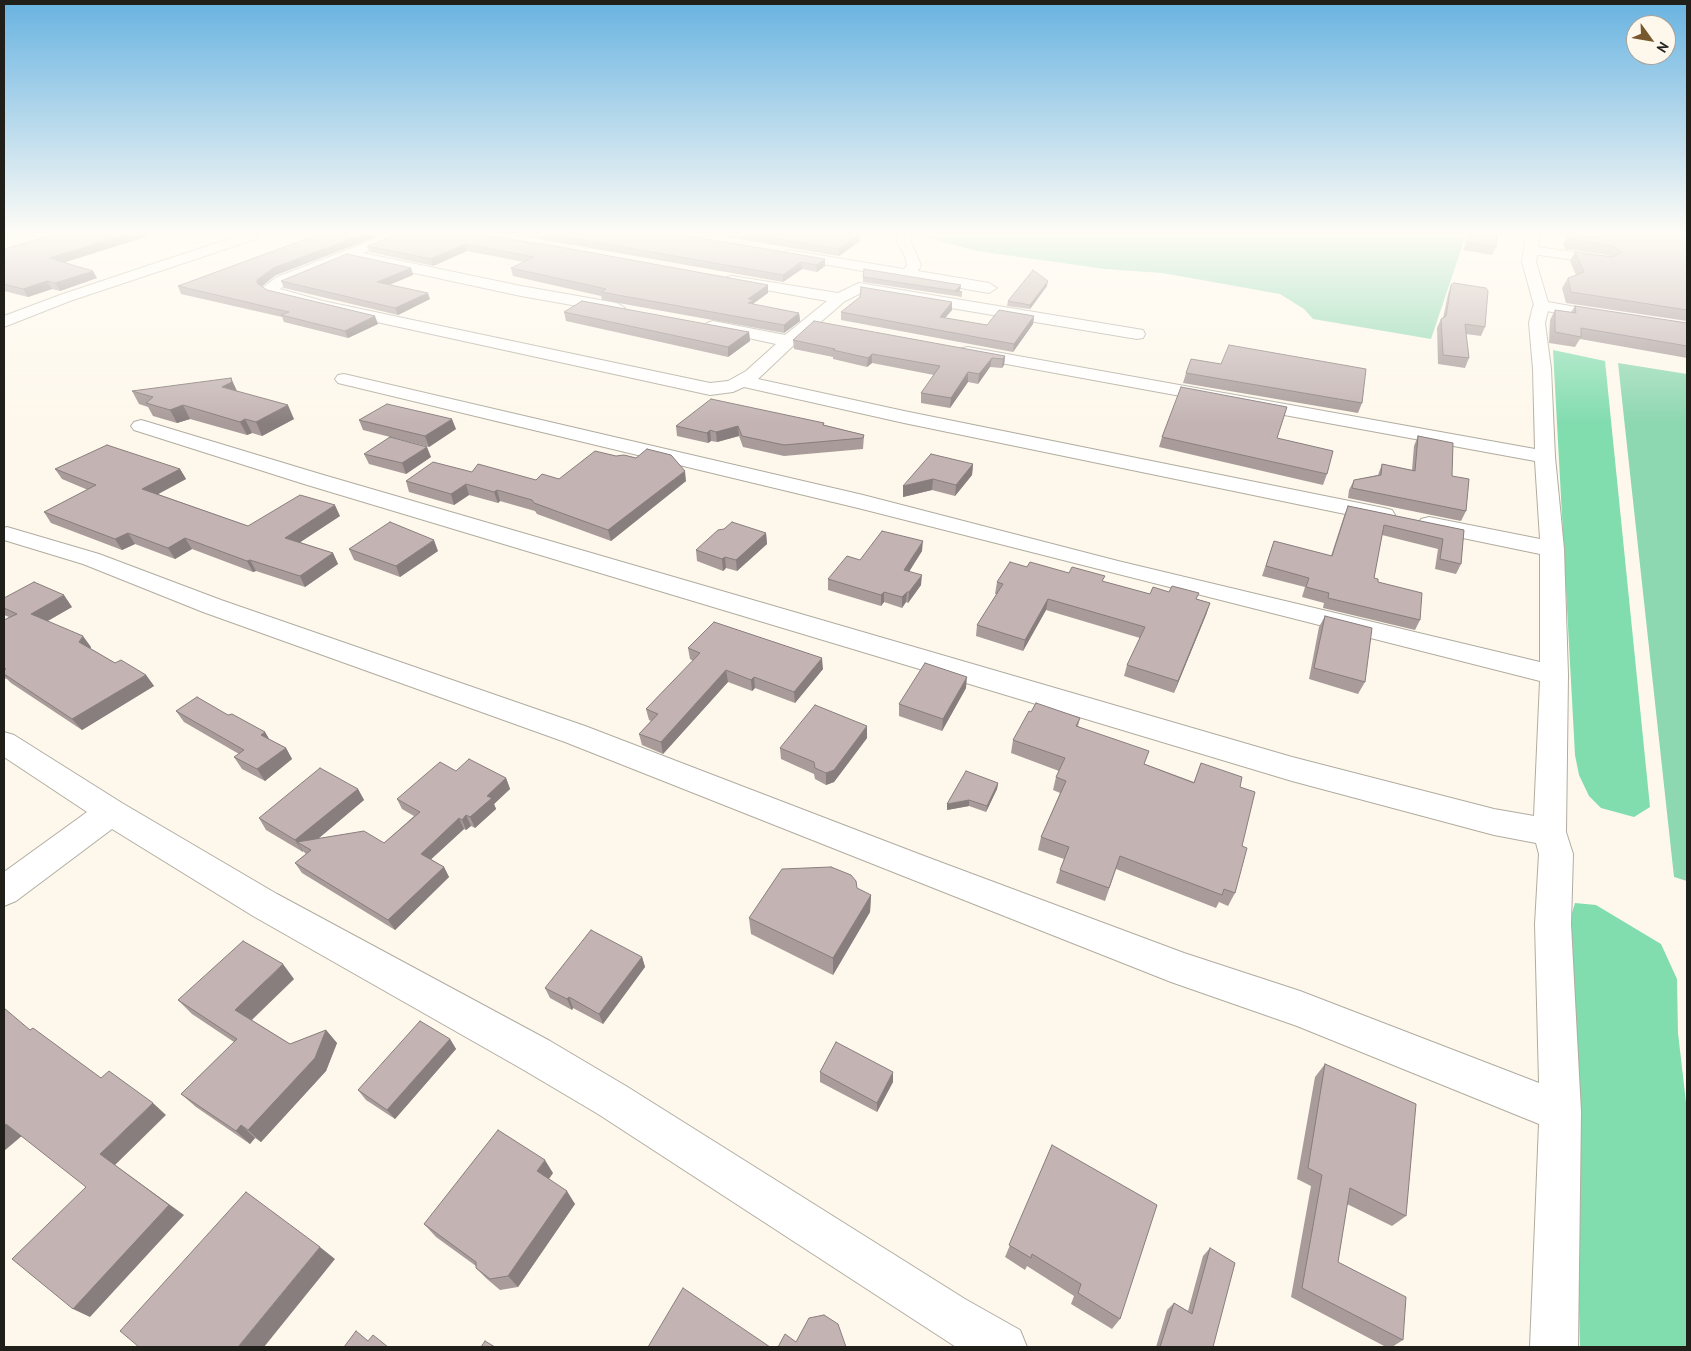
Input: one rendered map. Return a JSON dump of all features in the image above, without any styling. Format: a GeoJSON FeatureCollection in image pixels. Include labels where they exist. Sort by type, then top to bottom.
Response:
{"type":"FeatureCollection","features":[{"type":"Feature","properties":{"kind":"street"},"geometry":{"type":"LineString","coordinates":[[4,322],[65,298]]}},
{"type":"Feature","properties":{"kind":"street"},"geometry":{"type":"LineString","coordinates":[[295,298],[710,389],[733,386],[742,381],[765,364],[788,341],[840,298]]}},
{"type":"Feature","properties":{"kind":"street"},"geometry":{"type":"LineString","coordinates":[[558,298],[633,311]]}},
{"type":"Feature","properties":{"kind":"street"},"geometry":{"type":"LineString","coordinates":[[923,298],[1137,334]]}},
{"type":"Feature","properties":{"kind":"street"},"geometry":{"type":"LineString","coordinates":[[1539,298],[1541,306],[1536,323],[1542,369],[1545,457],[1552,549],[1554,675],[1550,832],[1556,854],[1553,924],[1560,1112],[1554,1347]]}},
{"type":"Feature","properties":{"kind":"street"},"geometry":{"type":"LineString","coordinates":[[1541,306],[1623,318]]}},
{"type":"Feature","properties":{"kind":"street"},"geometry":{"type":"LineString","coordinates":[[811,322],[830,326]]}},
{"type":"Feature","properties":{"kind":"street"},"geometry":{"type":"LineString","coordinates":[[701,324],[788,341]]}},
{"type":"Feature","properties":{"kind":"street"},"geometry":{"type":"LineString","coordinates":[[954,350],[1545,457]]}},
{"type":"Feature","properties":{"kind":"street"},"geometry":{"type":"LineString","coordinates":[[344,379],[863,502],[1114,567],[1554,675]]}},
{"type":"Feature","properties":{"kind":"street"},"geometry":{"type":"LineString","coordinates":[[742,381],[904,417],[1552,549]]}},
{"type":"Feature","properties":{"kind":"street"},"geometry":{"type":"LineString","coordinates":[[141,426],[294,474],[1292,768],[1494,822],[1550,832]]}},
{"type":"Feature","properties":{"kind":"street"},"geometry":{"type":"LineString","coordinates":[[7,534],[92,559],[212,606],[575,734],[1184,970],[1300,1009],[1560,1112]]}},
{"type":"Feature","properties":{"kind":"street"},"geometry":{"type":"LineString","coordinates":[[4,743],[111,812],[265,905],[536,1054],[948,1316],[1003,1347]]}},
{"type":"Feature","properties":{"kind":"street"},"geometry":{"type":"LineString","coordinates":[[4,891],[111,812]]}},
{"type":"Feature","properties":{"kind":"green space"},"geometry":{"type":"Polygon","coordinates":[[[1286,298],[1445,298],[1431,339],[1313,319],[1304,309],[1286,298]]]}},
{"type":"Feature","properties":{"kind":"green space"},"geometry":{"type":"Polygon","coordinates":[[[1553,350],[1605,361],[1650,807],[1634,817],[1601,808],[1589,796],[1579,775],[1575,755],[1553,350]]]}},
{"type":"Feature","properties":{"kind":"green space"},"geometry":{"type":"Polygon","coordinates":[[[1618,363],[1687,374],[1687,881],[1674,877],[1618,363]]]}},
{"type":"Feature","properties":{"kind":"green space"},"geometry":{"type":"Polygon","coordinates":[[[1575,903],[1596,905],[1661,944],[1677,979],[1678,1033],[1687,1111],[1687,1347],[1580,1347],[1569,923],[1575,903]]]}},
{"type":"Feature","properties":{"kind":"building"},"geometry":{"type":"Polygon","coordinates":[[[229,298],[300,298],[375,316],[345,331],[281,315],[289,312],[229,298]]]}},
{"type":"Feature","properties":{"kind":"building"},"geometry":{"type":"Polygon","coordinates":[[[353,298],[417,298],[395,308],[353,298]]]}},
{"type":"Feature","properties":{"kind":"building"},"geometry":{"type":"Polygon","coordinates":[[[635,298],[749,298],[748,299],[754,300],[748,303],[799,313],[784,325],[635,298]]]}},
{"type":"Feature","properties":{"kind":"building"},"geometry":{"type":"Polygon","coordinates":[[[859,298],[928,298],[952,302],[940,317],[987,325],[999,310],[1034,316],[1014,344],[841,312],[859,298]]]}},
{"type":"Feature","properties":{"kind":"building"},"geometry":{"type":"Polygon","coordinates":[[[1010,298],[1035,298],[1030,305],[1008,301],[1010,298]]]}},
{"type":"Feature","properties":{"kind":"building"},"geometry":{"type":"Polygon","coordinates":[[[1449,298],[1487,298],[1485,327],[1465,324],[1469,358],[1443,355],[1441,319],[1446,316],[1449,298]]]}},
{"type":"Feature","properties":{"kind":"building"},"geometry":{"type":"Polygon","coordinates":[[[1610,298],[1687,298],[1687,310],[1610,298]]]}},
{"type":"Feature","properties":{"kind":"building"},"geometry":{"type":"Polygon","coordinates":[[[582,301],[749,332],[728,347],[564,312],[582,301]]]}},
{"type":"Feature","properties":{"kind":"building"},"geometry":{"type":"Polygon","coordinates":[[[1575,306],[1687,323],[1687,346],[1581,328],[1581,337],[1555,332],[1555,310],[1576,313],[1575,306]]]}},
{"type":"Feature","properties":{"kind":"building"},"geometry":{"type":"Polygon","coordinates":[[[814,321],[1005,356],[1003,359],[992,358],[979,374],[968,372],[951,398],[921,393],[940,366],[872,354],[868,358],[793,340],[814,321]]]}},
{"type":"Feature","properties":{"kind":"building"},"geometry":{"type":"Polygon","coordinates":[[[1229,345],[1366,369],[1362,403],[1186,373],[1191,359],[1221,364],[1229,345]]]}},
{"type":"Feature","properties":{"kind":"building"},"geometry":{"type":"Polygon","coordinates":[[[231,378],[232,382],[222,387],[288,405],[256,422],[245,419],[240,422],[183,405],[170,410],[146,403],[153,397],[132,391],[231,378]]]}},
{"type":"Feature","properties":{"kind":"building"},"geometry":{"type":"Polygon","coordinates":[[[1181,387],[1287,407],[1277,438],[1333,451],[1327,474],[1162,437],[1181,387]]]}},
{"type":"Feature","properties":{"kind":"building"},"geometry":{"type":"Polygon","coordinates":[[[711,399],[824,423],[823,425],[864,435],[863,438],[784,445],[742,436],[738,426],[716,432],[710,430],[707,433],[676,426],[711,399]]]}},
{"type":"Feature","properties":{"kind":"building"},"geometry":{"type":"Polygon","coordinates":[[[387,404],[452,419],[425,436],[359,420],[387,404]]]}},
{"type":"Feature","properties":{"kind":"building"},"geometry":{"type":"Polygon","coordinates":[[[1418,436],[1453,443],[1452,476],[1469,479],[1466,511],[1352,488],[1354,480],[1381,475],[1382,464],[1415,471],[1418,436]]]}},
{"type":"Feature","properties":{"kind":"building"},"geometry":{"type":"Polygon","coordinates":[[[390,437],[427,447],[402,463],[364,454],[390,437]]]}},
{"type":"Feature","properties":{"kind":"building"},"geometry":{"type":"Polygon","coordinates":[[[107,445],[180,469],[142,489],[248,526],[300,495],[335,505],[285,538],[333,553],[300,576],[250,560],[247,561],[185,538],[168,548],[128,533],[115,539],[44,512],[96,485],[55,469],[107,445]]]}},
{"type":"Feature","properties":{"kind":"building"},"geometry":{"type":"Polygon","coordinates":[[[647,449],[671,455],[685,471],[608,530],[534,503],[532,500],[497,490],[494,492],[466,484],[451,494],[406,481],[433,462],[472,472],[478,464],[536,480],[542,474],[559,479],[595,451],[636,458],[647,449]]]}},
{"type":"Feature","properties":{"kind":"building"},"geometry":{"type":"Polygon","coordinates":[[[931,454],[973,464],[956,485],[933,479],[903,486],[931,454]]]}},
{"type":"Feature","properties":{"kind":"building"},"geometry":{"type":"Polygon","coordinates":[[[1348,506],[1464,530],[1461,564],[1440,559],[1443,539],[1384,525],[1374,578],[1378,579],[1378,582],[1422,593],[1420,620],[1328,598],[1329,593],[1306,587],[1309,578],[1266,566],[1274,541],[1332,556],[1348,506]]]}},
{"type":"Feature","properties":{"kind":"building"},"geometry":{"type":"Polygon","coordinates":[[[390,522],[434,540],[396,566],[349,549],[390,522]]]}},
{"type":"Feature","properties":{"kind":"building"},"geometry":{"type":"Polygon","coordinates":[[[732,522],[766,533],[736,560],[725,557],[722,559],[696,550],[718,530],[724,529],[732,522]]]}},
{"type":"Feature","properties":{"kind":"building"},"geometry":{"type":"Polygon","coordinates":[[[882,531],[923,541],[904,570],[922,575],[909,592],[902,597],[884,592],[881,595],[828,579],[847,556],[860,560],[882,531]]]}},
{"type":"Feature","properties":{"kind":"building"},"geometry":{"type":"Polygon","coordinates":[[[1010,562],[1027,567],[1030,562],[1069,573],[1072,567],[1105,576],[1102,581],[1150,594],[1153,587],[1169,592],[1172,586],[1199,593],[1196,599],[1210,603],[1178,681],[1127,665],[1145,627],[1048,599],[1025,640],[977,625],[1003,584],[997,582],[1010,562]]]}},
{"type":"Feature","properties":{"kind":"building"},"geometry":{"type":"Polygon","coordinates":[[[34,582],[64,595],[31,614],[83,636],[79,642],[115,663],[121,660],[146,675],[72,719],[4,674],[6,669],[4,669],[4,620],[17,614],[4,608],[4,598],[34,582]]]}},
{"type":"Feature","properties":{"kind":"building"},"geometry":{"type":"Polygon","coordinates":[[[1325,616],[1372,628],[1365,682],[1314,668],[1325,616]]]}},
{"type":"Feature","properties":{"kind":"building"},"geometry":{"type":"Polygon","coordinates":[[[714,622],[822,658],[794,692],[754,677],[751,680],[726,670],[661,742],[639,734],[658,714],[646,709],[700,653],[688,648],[714,622]]]}},
{"type":"Feature","properties":{"kind":"building"},"geometry":{"type":"Polygon","coordinates":[[[925,663],[967,677],[943,719],[899,704],[925,663]]]}},
{"type":"Feature","properties":{"kind":"building"},"geometry":{"type":"Polygon","coordinates":[[[197,697],[228,715],[232,714],[265,732],[261,735],[286,748],[257,769],[234,757],[244,750],[176,711],[197,697]]]}},
{"type":"Feature","properties":{"kind":"building"},"geometry":{"type":"Polygon","coordinates":[[[1036,703],[1080,718],[1076,726],[1149,751],[1144,764],[1194,783],[1201,763],[1242,777],[1240,787],[1255,792],[1242,846],[1247,848],[1235,893],[1224,889],[1222,895],[1120,856],[1109,888],[1060,870],[1069,847],[1041,837],[1066,781],[1056,777],[1065,758],[1013,740],[1029,711],[1031,712],[1036,703]]]}},
{"type":"Feature","properties":{"kind":"building"},"geometry":{"type":"Polygon","coordinates":[[[815,705],[867,726],[834,770],[826,773],[815,768],[814,762],[780,748],[815,705]]]}},
{"type":"Feature","properties":{"kind":"building"},"geometry":{"type":"Polygon","coordinates":[[[469,759],[506,778],[487,796],[492,798],[470,817],[466,815],[462,820],[459,818],[421,854],[444,867],[388,920],[295,863],[311,850],[297,842],[364,831],[384,843],[420,812],[397,799],[440,762],[456,771],[469,759]]]}},
{"type":"Feature","properties":{"kind":"building"},"geometry":{"type":"Polygon","coordinates":[[[320,768],[358,789],[295,840],[259,818],[320,768]]]}},
{"type":"Feature","properties":{"kind":"building"},"geometry":{"type":"Polygon","coordinates":[[[966,771],[998,783],[987,806],[969,800],[947,804],[966,771]]]}},
{"type":"Feature","properties":{"kind":"building"},"geometry":{"type":"Polygon","coordinates":[[[831,867],[851,875],[856,881],[857,888],[871,895],[833,958],[749,918],[782,869],[831,867]]]}},
{"type":"Feature","properties":{"kind":"building"},"geometry":{"type":"Polygon","coordinates":[[[591,930],[642,957],[599,1014],[569,997],[567,999],[545,988],[591,930]]]}},
{"type":"Feature","properties":{"kind":"building"},"geometry":{"type":"Polygon","coordinates":[[[243,941],[283,964],[235,1010],[290,1044],[326,1030],[315,1058],[248,1130],[241,1125],[236,1131],[181,1094],[237,1039],[178,1000],[243,941]]]}},
{"type":"Feature","properties":{"kind":"building"},"geometry":{"type":"Polygon","coordinates":[[[4,1008],[30,1030],[33,1028],[101,1078],[109,1071],[153,1103],[100,1154],[169,1205],[73,1309],[12,1259],[86,1187],[6,1124],[4,1126],[4,1008]]]}},
{"type":"Feature","properties":{"kind":"building"},"geometry":{"type":"Polygon","coordinates":[[[420,1021],[450,1039],[387,1110],[358,1090],[420,1021]]]}},
{"type":"Feature","properties":{"kind":"building"},"geometry":{"type":"Polygon","coordinates":[[[836,1042],[893,1072],[877,1103],[820,1072],[836,1042]]]}},
{"type":"Feature","properties":{"kind":"building"},"geometry":{"type":"Polygon","coordinates":[[[1325,1064],[1416,1104],[1406,1216],[1350,1188],[1338,1262],[1406,1297],[1403,1340],[1302,1288],[1322,1175],[1308,1168],[1325,1064]]]}},
{"type":"Feature","properties":{"kind":"building"},"geometry":{"type":"Polygon","coordinates":[[[498,1130],[545,1160],[537,1171],[567,1191],[508,1276],[490,1279],[476,1268],[476,1262],[424,1224],[498,1130]]]}},
{"type":"Feature","properties":{"kind":"building"},"geometry":{"type":"Polygon","coordinates":[[[1052,1145],[1157,1205],[1120,1319],[1078,1293],[1081,1284],[1032,1254],[1031,1258],[1009,1245],[1052,1145]]]}},
{"type":"Feature","properties":{"kind":"building"},"geometry":{"type":"Polygon","coordinates":[[[246,1192],[320,1247],[238,1347],[139,1347],[120,1331],[246,1192]]]}},
{"type":"Feature","properties":{"kind":"building"},"geometry":{"type":"Polygon","coordinates":[[[1210,1248],[1235,1263],[1213,1347],[1160,1347],[1174,1303],[1192,1314],[1210,1248]]]}},
{"type":"Feature","properties":{"kind":"building"},"geometry":{"type":"Polygon","coordinates":[[[683,1288],[770,1347],[648,1347],[683,1288]]]}},
{"type":"Feature","properties":{"kind":"building"},"geometry":{"type":"Polygon","coordinates":[[[824,1315],[838,1324],[846,1347],[778,1347],[785,1334],[796,1342],[809,1318],[824,1315]]]}},
{"type":"Feature","properties":{"kind":"building"},"geometry":{"type":"Polygon","coordinates":[[[356,1331],[368,1341],[373,1335],[388,1347],[344,1347],[356,1331]]]}},
{"type":"Feature","properties":{"kind":"building"},"geometry":{"type":"Polygon","coordinates":[[[485,1341],[495,1347],[481,1347],[485,1341]]]}}]}
